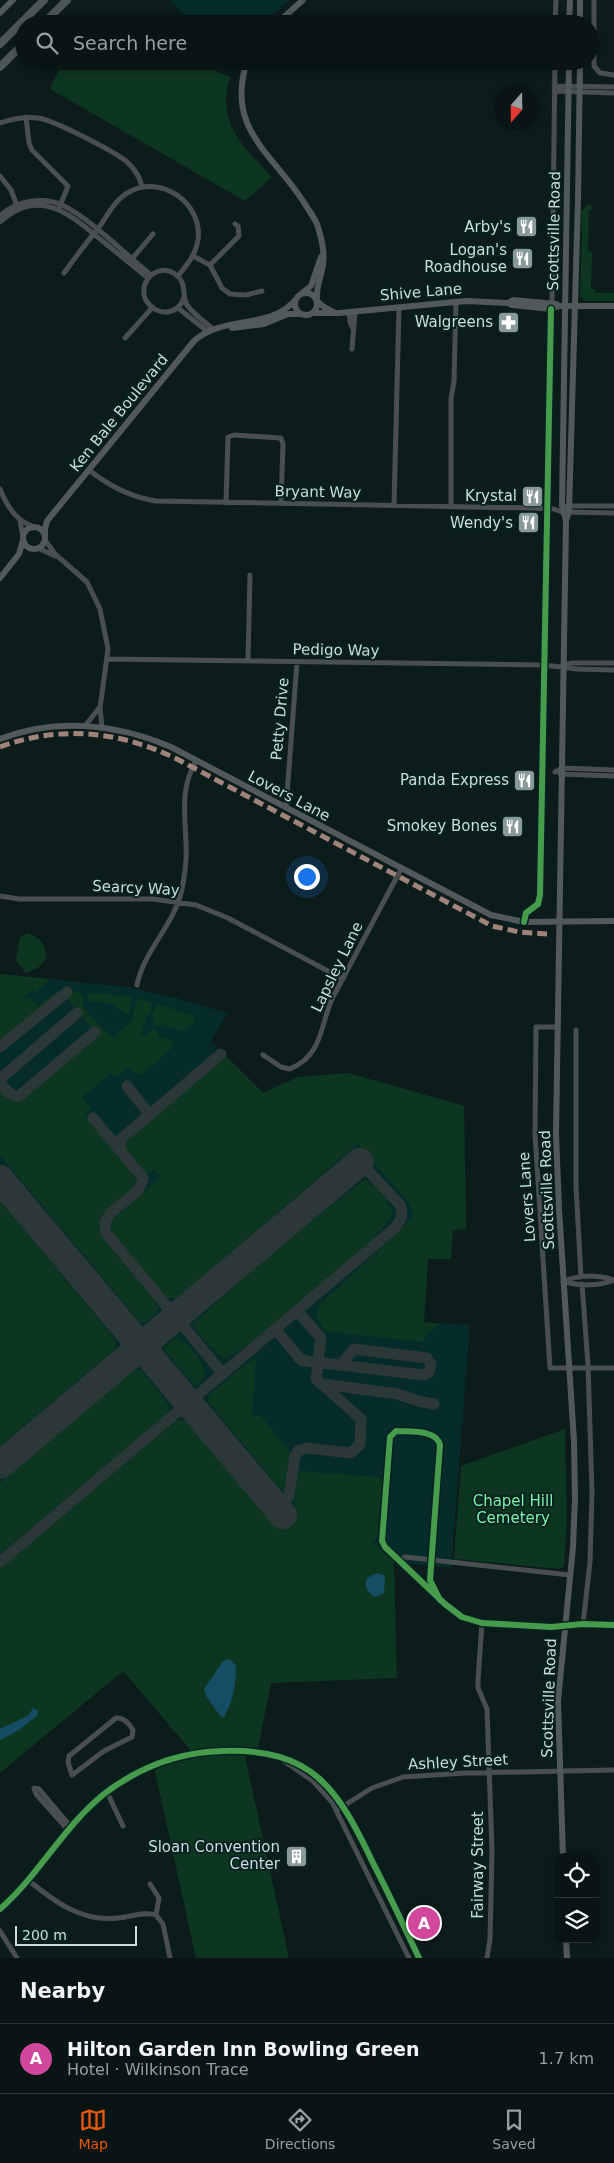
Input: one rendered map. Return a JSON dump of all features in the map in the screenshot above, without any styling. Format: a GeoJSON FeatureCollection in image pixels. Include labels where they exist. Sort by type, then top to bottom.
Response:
{"type":"FeatureCollection","features":[{"type":"Feature","properties":{"kind":"highway"},"geometry":{"type":"LineString","coordinates":[[29,15],[44,0]]}},
{"type":"Feature","properties":{"kind":"highway"},"geometry":{"type":"LineString","coordinates":[[52,15],[67,0]]}},
{"type":"Feature","properties":{"kind":"highway"},"geometry":{"type":"LineString","coordinates":[[0,44],[15,29]]}},
{"type":"Feature","properties":{"kind":"highway"},"geometry":{"type":"LineString","coordinates":[[0,67],[15,52]]}},
{"type":"Feature","properties":{"kind":"main road"},"geometry":{"type":"LineString","coordinates":[[0,13],[13,0]]}},
{"type":"Feature","properties":{"kind":"main road"},"geometry":{"type":"LineString","coordinates":[[286,15],[303,0]]}},
{"type":"Feature","properties":{"kind":"main road"},"geometry":{"type":"LineString","coordinates":[[570,0],[570,15]]}},
{"type":"Feature","properties":{"kind":"main road"},"geometry":{"type":"LineString","coordinates":[[580,0],[580,15]]}},
{"type":"Feature","properties":{"kind":"main road"},"geometry":{"type":"LineString","coordinates":[[212,330],[255,325],[272,321],[288,314],[312,314],[318,306],[317,285],[323,263],[320,233],[316,221],[293,184],[254,138],[245,121],[241,105],[241,80],[244,70]]}},
{"type":"Feature","properties":{"kind":"main road","name":"Scottsville Road"},"geometry":{"type":"LineString","coordinates":[[563,1853],[558,1700],[570,1575],[575,1491],[557,1149],[557,1028],[566,520],[562,306],[569,70]]}},
{"type":"Feature","properties":{"kind":"main road","name":"Scottsville Road"},"geometry":{"type":"LineString","coordinates":[[566,509],[574,307],[580,70]]}},
{"type":"Feature","properties":{"kind":"main road"},"geometry":{"type":"LineString","coordinates":[[212,330],[276,315],[290,306],[311,286],[322,254]]}},
{"type":"Feature","properties":{"kind":"main road"},"geometry":{"type":"LineString","coordinates":[[299,296],[308,293],[324,308],[336,313]]}},
{"type":"Feature","properties":{"kind":"main road"},"geometry":{"type":"LineString","coordinates":[[299,296],[296,307],[302,314]]}},
{"type":"Feature","properties":{"kind":"main road","name":"Shive Lane"},"geometry":{"type":"LineString","coordinates":[[312,314],[352,312],[456,301],[508,302],[512,305],[574,307],[614,306]]}},
{"type":"Feature","properties":{"kind":"main road","name":"Ken Bale Boulevard"},"geometry":{"type":"LineString","coordinates":[[0,578],[19,554],[26,530],[47,521],[190,346],[212,330]]}},
{"type":"Feature","properties":{"kind":"main road"},"geometry":{"type":"LineString","coordinates":[[19,554],[36,549],[45,539],[44,529],[47,521]]}},
{"type":"Feature","properties":{"kind":"main road"},"geometry":{"type":"LineString","coordinates":[[34,526],[42,530],[45,539]]}},
{"type":"Feature","properties":{"kind":"main road"},"geometry":{"type":"LineString","coordinates":[[23,538],[27,547],[36,549]]}},
{"type":"Feature","properties":{"kind":"main road","name":"Lovers Lane"},"geometry":{"type":"LineString","coordinates":[[0,739],[48,727],[85,726],[120,729],[145,736],[478,910],[509,920],[524,922],[614,921]]}},
{"type":"Feature","properties":{"kind":"main road"},"geometry":{"type":"LineString","coordinates":[[566,1943],[567,1958]]}},
{"type":"Feature","properties":{"kind":"street"},"geometry":{"type":"LineString","coordinates":[[555,15],[556,0]]}},
{"type":"Feature","properties":{"kind":"street"},"geometry":{"type":"LineString","coordinates":[[594,0],[594,15]]}},
{"type":"Feature","properties":{"kind":"street"},"geometry":{"type":"LineString","coordinates":[[524,922],[526,913],[536,906],[540,900],[555,70]]}},
{"type":"Feature","properties":{"kind":"street"},"geometry":{"type":"LineString","coordinates":[[597,70],[600,73],[614,75]]}},
{"type":"Feature","properties":{"kind":"street"},"geometry":{"type":"LineString","coordinates":[[554,88],[579,90],[614,87]]}},
{"type":"Feature","properties":{"kind":"street"},"geometry":{"type":"LineString","coordinates":[[579,90],[614,93]]}},
{"type":"Feature","properties":{"kind":"street"},"geometry":{"type":"LineString","coordinates":[[0,123],[26,117],[43,119],[54,123],[125,161],[134,171],[142,187]]}},
{"type":"Feature","properties":{"kind":"street"},"geometry":{"type":"LineString","coordinates":[[26,117],[29,143],[32,150],[68,186],[60,206]]}},
{"type":"Feature","properties":{"kind":"street"},"geometry":{"type":"LineString","coordinates":[[0,176],[11,190],[17,207]]}},
{"type":"Feature","properties":{"kind":"street"},"geometry":{"type":"LineString","coordinates":[[64,272],[121,198],[128,192],[142,187],[154,187],[168,190],[181,197],[196,218],[199,232],[193,256],[178,276]]}},
{"type":"Feature","properties":{"kind":"street"},"geometry":{"type":"LineString","coordinates":[[0,216],[17,207],[60,206],[149,276]]}},
{"type":"Feature","properties":{"kind":"street"},"geometry":{"type":"LineString","coordinates":[[0,222],[17,207]]}},
{"type":"Feature","properties":{"kind":"street"},"geometry":{"type":"LineString","coordinates":[[210,265],[239,236],[238,226],[235,224]]}},
{"type":"Feature","properties":{"kind":"street"},"geometry":{"type":"LineString","coordinates":[[130,261],[153,234]]}},
{"type":"Feature","properties":{"kind":"street"},"geometry":{"type":"LineString","coordinates":[[193,256],[210,265],[222,288],[230,294],[246,295],[262,291]]}},
{"type":"Feature","properties":{"kind":"street"},"geometry":{"type":"LineString","coordinates":[[149,276],[163,271],[178,276],[184,285],[184,297],[188,306],[212,330]]}},
{"type":"Feature","properties":{"kind":"street"},"geometry":{"type":"LineString","coordinates":[[149,276],[143,293],[145,300],[152,308],[164,312],[178,308],[184,297]]}},
{"type":"Feature","properties":{"kind":"street"},"geometry":{"type":"LineString","coordinates":[[451,507],[451,399],[454,381],[456,301]]}},
{"type":"Feature","properties":{"kind":"street"},"geometry":{"type":"LineString","coordinates":[[394,506],[399,307]]}},
{"type":"Feature","properties":{"kind":"street"},"geometry":{"type":"LineString","coordinates":[[125,338],[152,308]]}},
{"type":"Feature","properties":{"kind":"street"},"geometry":{"type":"LineString","coordinates":[[178,308],[212,330]]}},
{"type":"Feature","properties":{"kind":"street"},"geometry":{"type":"LineString","coordinates":[[352,312],[356,322],[353,329],[352,349]]}},
{"type":"Feature","properties":{"kind":"street"},"geometry":{"type":"LineString","coordinates":[[226,503],[228,438],[234,435],[281,438],[283,444],[281,503]]}},
{"type":"Feature","properties":{"kind":"street","name":"Bryant Way"},"geometry":{"type":"LineString","coordinates":[[89,470],[117,490],[145,499],[226,503],[546,509],[614,506]]}},
{"type":"Feature","properties":{"kind":"street"},"geometry":{"type":"LineString","coordinates":[[0,489],[5,502],[20,520],[34,526]]}},
{"type":"Feature","properties":{"kind":"street","name":"Bryant Way"},"geometry":{"type":"LineString","coordinates":[[566,509],[614,513]]}},
{"type":"Feature","properties":{"kind":"street"},"geometry":{"type":"LineString","coordinates":[[20,520],[23,538]]}},
{"type":"Feature","properties":{"kind":"street"},"geometry":{"type":"LineString","coordinates":[[45,539],[62,560]]}},
{"type":"Feature","properties":{"kind":"street"},"geometry":{"type":"LineString","coordinates":[[36,549],[46,550],[62,560],[83,578],[96,598],[106,632],[108,658],[100,708],[102,727]]}},
{"type":"Feature","properties":{"kind":"street"},"geometry":{"type":"LineString","coordinates":[[248,661],[250,575]]}},
{"type":"Feature","properties":{"kind":"street","name":"Pedigo Way"},"geometry":{"type":"LineString","coordinates":[[108,658],[564,666]]}},
{"type":"Feature","properties":{"kind":"street","name":"Petty Drive"},"geometry":{"type":"LineString","coordinates":[[286,809],[297,662]]}},
{"type":"Feature","properties":{"kind":"street"},"geometry":{"type":"LineString","coordinates":[[564,666],[572,663],[614,663]]}},
{"type":"Feature","properties":{"kind":"street"},"geometry":{"type":"LineString","coordinates":[[564,666],[576,669],[614,670]]}},
{"type":"Feature","properties":{"kind":"street"},"geometry":{"type":"LineString","coordinates":[[85,726],[100,708]]}},
{"type":"Feature","properties":{"kind":"street"},"geometry":{"type":"LineString","coordinates":[[137,985],[144,964],[161,937],[178,902],[182,889],[186,862],[184,790],[196,761]]}},
{"type":"Feature","properties":{"kind":"street"},"geometry":{"type":"LineString","coordinates":[[562,771],[614,770]]}},
{"type":"Feature","properties":{"kind":"street"},"geometry":{"type":"LineString","coordinates":[[562,771],[614,776]]}},
{"type":"Feature","properties":{"kind":"street","name":"Lapsley Lane"},"geometry":{"type":"LineString","coordinates":[[263,1055],[287,1069],[294,1067],[306,1058],[319,1041],[327,1010],[401,869]]}},
{"type":"Feature","properties":{"kind":"street","name":"Searcy Way"},"geometry":{"type":"LineString","coordinates":[[0,896],[19,898],[144,899],[178,902],[203,907],[228,918],[343,979]]}},
{"type":"Feature","properties":{"kind":"street","name":"Lovers Lane"},"geometry":{"type":"LineString","coordinates":[[557,1028],[536,1027],[535,1134],[550,1368],[569,1369]]}},
{"type":"Feature","properties":{"kind":"street"},"geometry":{"type":"LineString","coordinates":[[576,1030],[576,1186],[581,1277]]}},
{"type":"Feature","properties":{"kind":"street"},"geometry":{"type":"LineString","coordinates":[[604,1276],[614,1280],[604,1284],[575,1285],[563,1282],[573,1277],[604,1276]]}},
{"type":"Feature","properties":{"kind":"street"},"geometry":{"type":"LineString","coordinates":[[582,1284],[588,1369],[592,1529],[583,1624]]}},
{"type":"Feature","properties":{"kind":"street"},"geometry":{"type":"LineString","coordinates":[[569,1369],[614,1368]]}},
{"type":"Feature","properties":{"kind":"street"},"geometry":{"type":"LineString","coordinates":[[440,1600],[430,1580],[439,1440],[432,1435],[396,1431],[390,1437],[382,1539],[385,1547],[440,1600],[462,1617],[482,1622],[565,1626],[583,1624],[614,1625]]}},
{"type":"Feature","properties":{"kind":"street"},"geometry":{"type":"LineString","coordinates":[[399,1560],[405,1557],[570,1575]]}},
{"type":"Feature","properties":{"kind":"street","name":"Fairway Street"},"geometry":{"type":"LineString","coordinates":[[482,1622],[478,1686],[488,1708],[492,1851],[490,1939],[487,1958]]}},
{"type":"Feature","properties":{"kind":"street"},"geometry":{"type":"LineString","coordinates":[[123,1719],[132,1728],[134,1732],[132,1737],[104,1751],[72,1775],[69,1767],[69,1756],[111,1720],[123,1719]]}},
{"type":"Feature","properties":{"kind":"street"},"geometry":{"type":"LineString","coordinates":[[0,1908],[28,1880],[89,1808],[107,1792],[129,1777],[187,1754],[234,1750],[257,1752],[294,1762],[313,1773],[333,1790],[344,1806],[419,1958]]}},
{"type":"Feature","properties":{"kind":"street"},"geometry":{"type":"LineString","coordinates":[[280,1758],[313,1781],[337,1810],[409,1958]]}},
{"type":"Feature","properties":{"kind":"street","name":"Ashley Street"},"geometry":{"type":"LineString","coordinates":[[337,1810],[372,1788],[395,1779],[426,1775],[489,1772],[614,1770]]}},
{"type":"Feature","properties":{"kind":"street"},"geometry":{"type":"LineString","coordinates":[[34,1788],[39,1789],[70,1830],[34,1792],[34,1788]]}},
{"type":"Feature","properties":{"kind":"street"},"geometry":{"type":"LineString","coordinates":[[107,1792],[123,1826]]}},
{"type":"Feature","properties":{"kind":"street"},"geometry":{"type":"LineString","coordinates":[[28,1880],[59,1904],[84,1915],[113,1919],[148,1913],[156,1915],[163,1924],[170,1958]]}},
{"type":"Feature","properties":{"kind":"street"},"geometry":{"type":"LineString","coordinates":[[150,1884],[159,1898],[156,1915]]}},
{"type":"Feature","properties":{"kind":"street"},"geometry":{"type":"LineString","coordinates":[[0,1931],[17,1958]]}},
{"type":"Feature","properties":{"kind":"shaded area"},"geometry":{"type":"Polygon","coordinates":[[[170,0],[289,0],[273,15],[183,15],[170,0]]]}},
{"type":"Feature","properties":{"kind":"shaded area"},"geometry":{"type":"Polygon","coordinates":[[[0,974],[128,987],[228,1013],[211,1041],[263,1093],[298,1077],[348,1073],[464,1106],[466,1229],[453,1230],[451,1259],[428,1259],[424,1322],[470,1325],[451,1568],[394,1562],[0,1600],[0,974]]]}},
{"type":"Feature","properties":{"kind":"shaded area"},"geometry":{"type":"Polygon","coordinates":[[[377,1573],[385,1576],[384,1593],[375,1597],[368,1591],[366,1584],[367,1578],[377,1573]]]}},
{"type":"Feature","properties":{"kind":"shaded area"},"geometry":{"type":"Polygon","coordinates":[[[230,1659],[236,1666],[235,1686],[227,1711],[224,1717],[221,1717],[206,1696],[204,1689],[223,1661],[230,1659]]]}},
{"type":"Feature","properties":{"kind":"shaded area"},"geometry":{"type":"Polygon","coordinates":[[[33,1708],[38,1711],[37,1716],[19,1730],[0,1740],[0,1729],[29,1715],[33,1708]]]}},
{"type":"Feature","properties":{"kind":"green space"},"geometry":{"type":"Polygon","coordinates":[[[59,70],[214,70],[230,77],[226,101],[227,113],[235,134],[248,152],[272,177],[245,201],[50,89],[59,70]]]}},
{"type":"Feature","properties":{"kind":"green space"},"geometry":{"type":"Polygon","coordinates":[[[589,204],[592,206],[592,210],[589,211],[588,251],[592,252],[591,289],[595,289],[595,293],[614,293],[614,301],[585,301],[580,297],[581,211],[589,204]]]}},
{"type":"Feature","properties":{"kind":"green space"},"geometry":{"type":"Polygon","coordinates":[[[28,933],[40,940],[45,950],[46,959],[38,968],[26,973],[16,961],[20,937],[28,933]]]}},
{"type":"Feature","properties":{"kind":"green space"},"geometry":{"type":"Polygon","coordinates":[[[0,974],[50,979],[36,993],[33,990],[24,997],[26,1000],[30,997],[38,1006],[52,994],[62,992],[22,1027],[19,1026],[0,1043],[0,974]]]}},
{"type":"Feature","properties":{"kind":"green space"},"geometry":{"type":"Polygon","coordinates":[[[71,992],[79,992],[83,996],[83,1007],[112,1038],[131,1021],[136,1002],[140,998],[152,1003],[150,1015],[147,1014],[141,1034],[148,1036],[153,1028],[158,1031],[158,1036],[175,1042],[169,1051],[141,1075],[136,1075],[128,1068],[115,1077],[111,1073],[82,1098],[91,1108],[84,1115],[135,1174],[136,1180],[132,1187],[105,1211],[101,1218],[100,1227],[102,1237],[158,1307],[156,1314],[145,1323],[139,1321],[0,1155],[0,1086],[10,1098],[16,1100],[98,1034],[65,997],[71,992]]]}},
{"type":"Feature","properties":{"kind":"green space"},"geometry":{"type":"Polygon","coordinates":[[[91,993],[129,996],[132,1000],[129,1015],[111,1004],[89,1001],[88,995],[91,993]]]}},
{"type":"Feature","properties":{"kind":"green space"},"geometry":{"type":"Polygon","coordinates":[[[157,1004],[193,1015],[196,1020],[184,1031],[161,1024],[157,1027],[152,1024],[154,1017],[152,1016],[157,1004]]]}},
{"type":"Feature","properties":{"kind":"green space"},"geometry":{"type":"Polygon","coordinates":[[[226,1056],[263,1093],[298,1077],[348,1073],[464,1106],[466,1229],[453,1230],[451,1259],[428,1259],[424,1322],[441,1324],[430,1331],[423,1342],[324,1331],[316,1314],[321,1303],[411,1220],[413,1212],[407,1201],[358,1144],[177,1298],[166,1298],[162,1295],[113,1234],[110,1227],[113,1219],[160,1177],[154,1170],[146,1174],[134,1164],[125,1151],[124,1141],[226,1056]]]}},
{"type":"Feature","properties":{"kind":"green space"},"geometry":{"type":"Polygon","coordinates":[[[365,1179],[382,1194],[391,1208],[393,1214],[384,1227],[347,1265],[319,1289],[260,1336],[224,1359],[203,1339],[194,1325],[195,1321],[284,1243],[365,1179]]]}},
{"type":"Feature","properties":{"kind":"green space"},"geometry":{"type":"Polygon","coordinates":[[[0,1201],[112,1335],[116,1344],[115,1349],[0,1446],[0,1201]]]}},
{"type":"Feature","properties":{"kind":"green space"},"geometry":{"type":"Polygon","coordinates":[[[177,1337],[195,1353],[206,1374],[196,1387],[163,1349],[177,1337]]]}},
{"type":"Feature","properties":{"kind":"green space"},"geometry":{"type":"Polygon","coordinates":[[[256,1359],[252,1416],[261,1416],[291,1453],[287,1488],[284,1489],[280,1488],[208,1402],[211,1393],[247,1363],[256,1359]]]}},
{"type":"Feature","properties":{"kind":"green space"},"geometry":{"type":"Polygon","coordinates":[[[142,1371],[169,1405],[168,1413],[0,1554],[0,1483],[131,1372],[142,1371]]]}},
{"type":"Feature","properties":{"kind":"green space"},"geometry":{"type":"Polygon","coordinates":[[[181,1420],[188,1423],[273,1524],[295,1506],[297,1474],[300,1471],[379,1477],[382,1481],[377,1538],[373,1543],[394,1562],[397,1678],[271,1683],[257,1752],[244,1752],[289,1958],[196,1958],[156,1776],[155,1764],[193,1753],[123,1671],[0,1773],[0,1568],[175,1422],[181,1420]]]}},
{"type":"Feature","properties":{"kind":"green space","name":"Chapel Hill Cemetery"},"geometry":{"type":"Polygon","coordinates":[[[565,1429],[567,1520],[564,1566],[559,1569],[454,1559],[461,1466],[565,1429]]]}},
{"type":"Feature","properties":{"kind":"taxiway"},"geometry":{"type":"LineString","coordinates":[[0,1047],[67,992]]}},
{"type":"Feature","properties":{"kind":"taxiway"},"geometry":{"type":"LineString","coordinates":[[0,1079],[77,1013]]}},
{"type":"Feature","properties":{"kind":"taxiway"},"geometry":{"type":"LineString","coordinates":[[0,1083],[11,1094],[19,1096],[95,1032]]}},
{"type":"Feature","properties":{"kind":"taxiway"},"geometry":{"type":"LineString","coordinates":[[120,1151],[121,1139],[221,1054]]}},
{"type":"Feature","properties":{"kind":"taxiway"},"geometry":{"type":"LineString","coordinates":[[127,1086],[150,1115]]}},
{"type":"Feature","properties":{"kind":"taxiway"},"geometry":{"type":"LineString","coordinates":[[93,1118],[143,1178],[135,1193],[113,1210],[108,1217],[105,1224],[106,1233],[223,1374]]}},
{"type":"Feature","properties":{"kind":"taxiway"},"geometry":{"type":"LineString","coordinates":[[0,1562],[396,1227],[402,1217],[401,1206],[360,1162]]}},
{"type":"Feature","properties":{"kind":"taxiway"},"geometry":{"type":"LineString","coordinates":[[266,1495],[278,1501],[289,1496],[295,1456],[298,1451],[307,1448],[351,1453],[360,1444],[361,1419],[316,1379],[321,1338],[298,1312]]}},
{"type":"Feature","properties":{"kind":"taxiway"},"geometry":{"type":"LineString","coordinates":[[276,1330],[302,1361]]}},
{"type":"Feature","properties":{"kind":"taxiway"},"geometry":{"type":"LineString","coordinates":[[298,1357],[306,1361],[424,1375],[429,1372],[431,1364],[427,1358],[354,1349],[340,1365]]}},
{"type":"Feature","properties":{"kind":"taxiway"},"geometry":{"type":"LineString","coordinates":[[323,1384],[398,1394],[434,1404]]}},
{"type":"Feature","properties":{"kind":"runway"},"geometry":{"type":"LineString","coordinates":[[0,1465],[360,1162]]}},
{"type":"Feature","properties":{"kind":"runway"},"geometry":{"type":"LineString","coordinates":[[0,1179],[283,1515]]}},
{"type":"Feature","properties":{"kind":"marked path"},"geometry":{"type":"LineString","coordinates":[[0,747],[44,736],[89,734],[111,737],[154,749],[175,758],[492,926],[519,932],[547,934]]}},
{"type":"Feature","properties":{"kind":"cycle path"},"geometry":{"type":"LineString","coordinates":[[524,922],[526,913],[538,904],[540,895],[551,309]]}},
{"type":"Feature","properties":{"kind":"cycle path"},"geometry":{"type":"LineString","coordinates":[[440,1600],[430,1580],[440,1445],[433,1436],[422,1432],[396,1431],[390,1437],[382,1541],[385,1547],[445,1604],[462,1617],[482,1623],[551,1627],[583,1624],[614,1625]]}},
{"type":"Feature","properties":{"kind":"cycle path"},"geometry":{"type":"LineString","coordinates":[[0,1909],[27,1881],[76,1821],[104,1794],[131,1776],[160,1763],[191,1754],[223,1751],[254,1752],[279,1757],[301,1766],[319,1778],[334,1794],[360,1837],[419,1958]]}},
{"type":"Feature","properties":{"kind":"place","name":"Arby's"},"geometry":{"type":"Point","coordinates":[527,227]}},
{"type":"Feature","properties":{"kind":"place","name":"Logan's Roadhouse"},"geometry":{"type":"Point","coordinates":[523,259]}},
{"type":"Feature","properties":{"kind":"place","name":"Walgreens"},"geometry":{"type":"Point","coordinates":[509,322]}},
{"type":"Feature","properties":{"kind":"place","name":"Krystal"},"geometry":{"type":"Point","coordinates":[533,496]}},
{"type":"Feature","properties":{"kind":"place","name":"Wendy's"},"geometry":{"type":"Point","coordinates":[529,523]}},
{"type":"Feature","properties":{"kind":"place","name":"Panda Express"},"geometry":{"type":"Point","coordinates":[525,780]}},
{"type":"Feature","properties":{"kind":"place","name":"Smokey Bones"},"geometry":{"type":"Point","coordinates":[513,826]}},
{"type":"Feature","properties":{"kind":"place","name":"Sloan Convention Center"},"geometry":{"type":"Point","coordinates":[296,1856]}},
{"type":"Feature","properties":{"kind":"place","name":"Hilton Garden Inn Bowling Green"},"geometry":{"type":"Point","coordinates":[424,1923]}}]}
